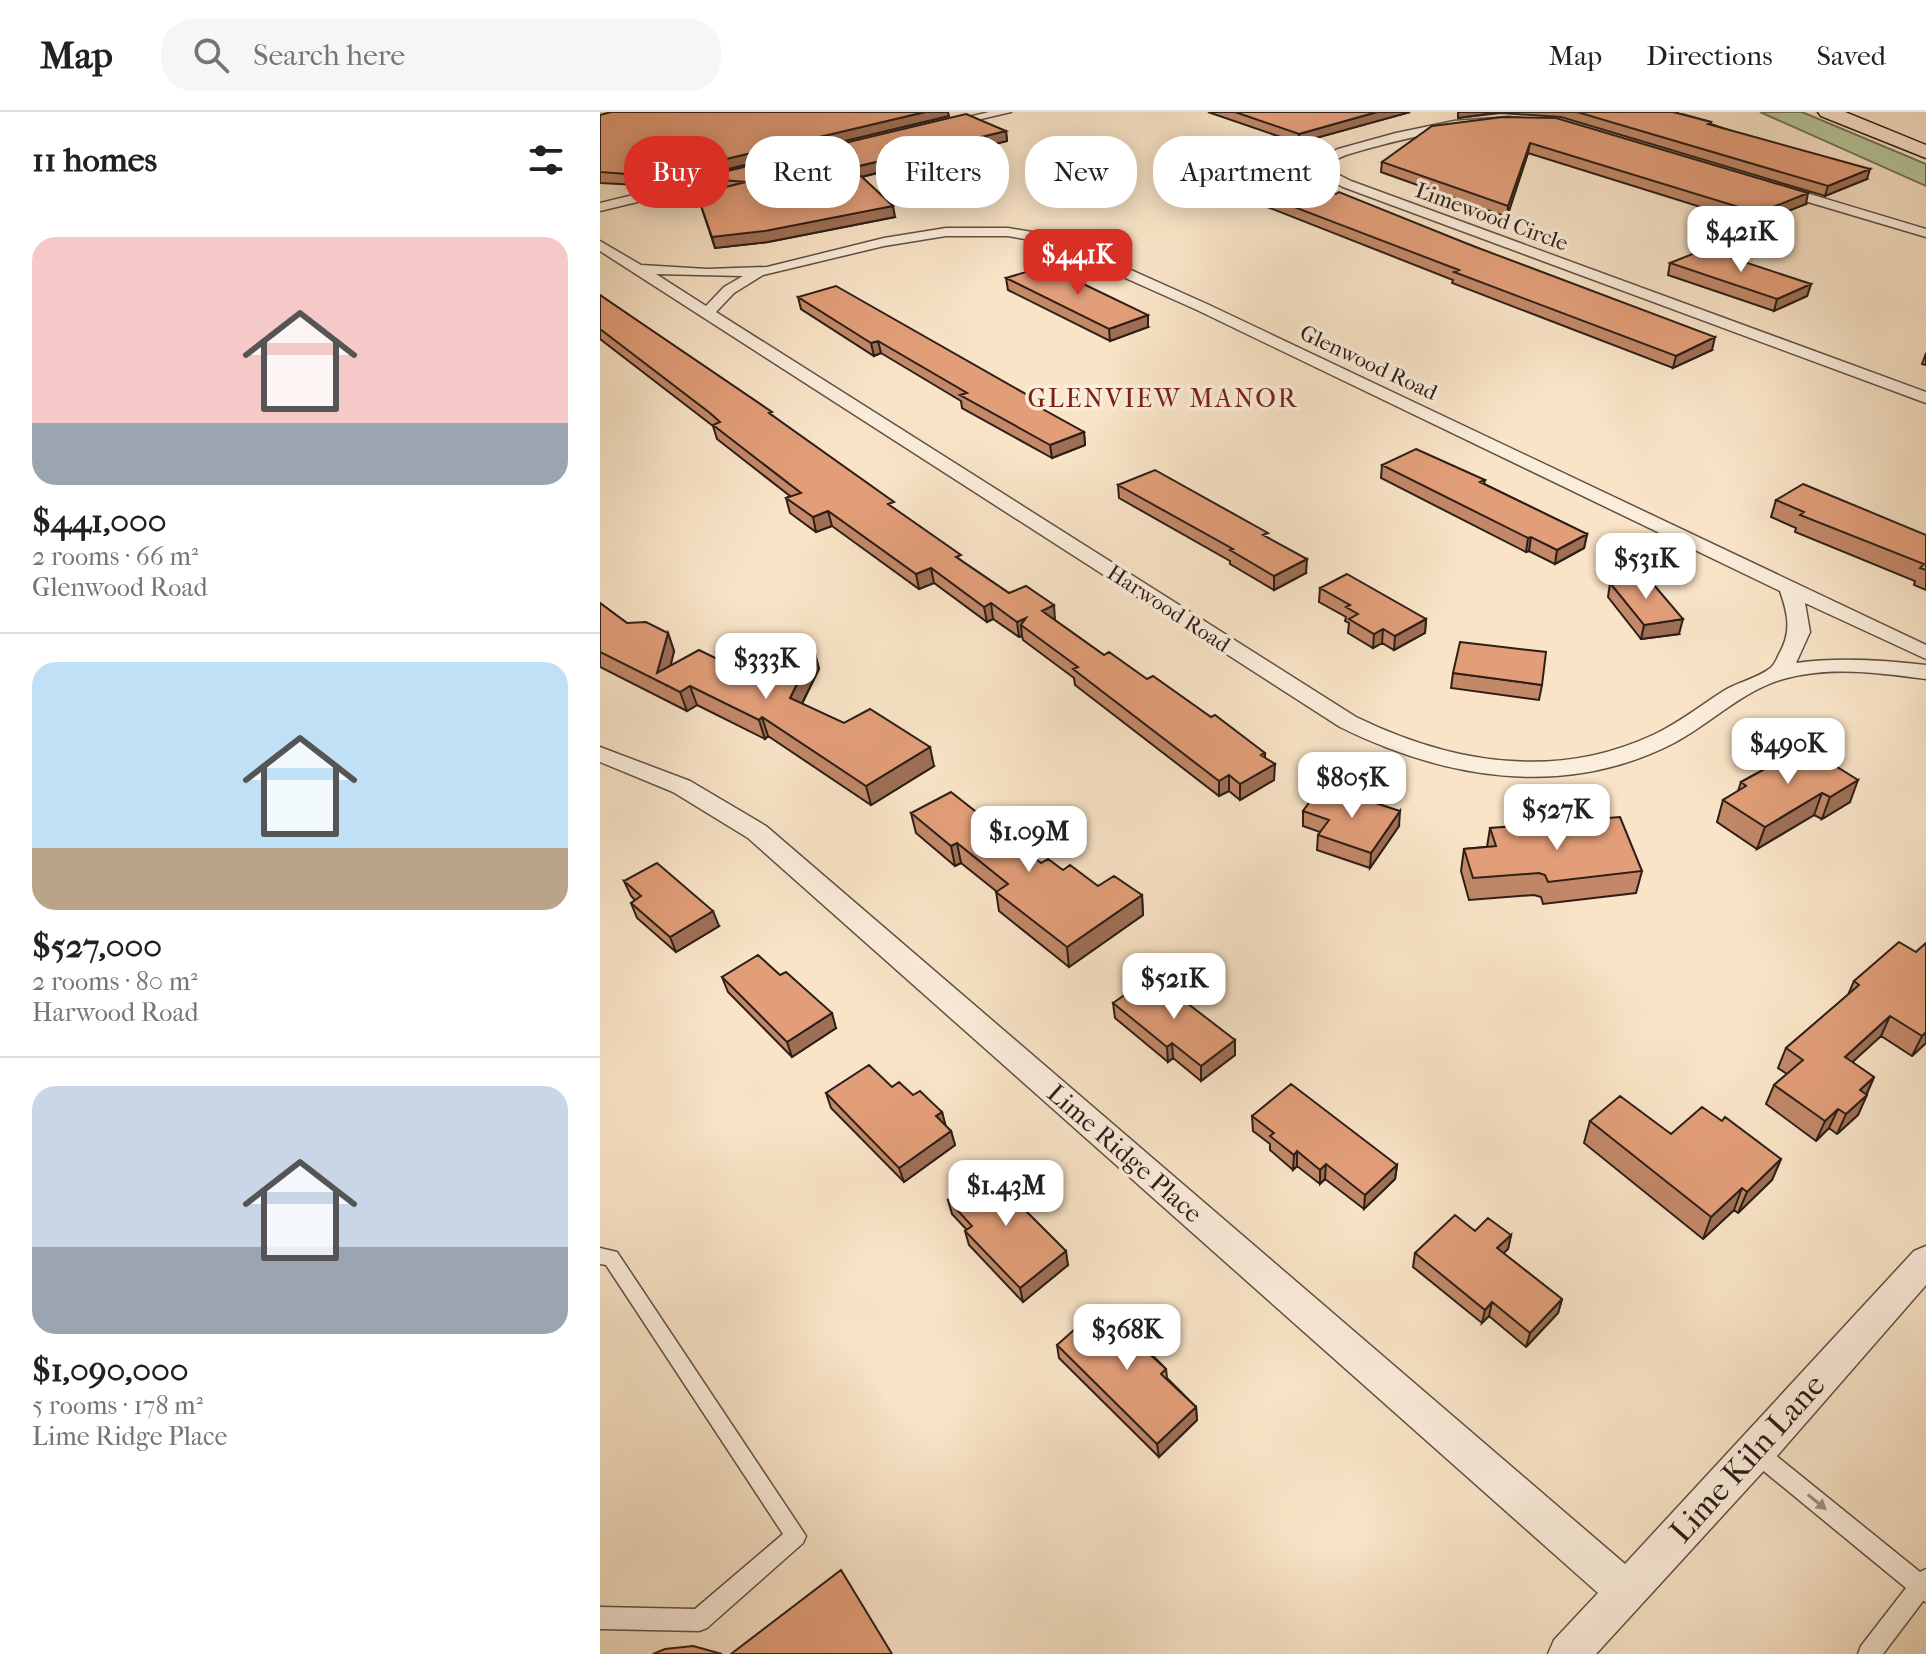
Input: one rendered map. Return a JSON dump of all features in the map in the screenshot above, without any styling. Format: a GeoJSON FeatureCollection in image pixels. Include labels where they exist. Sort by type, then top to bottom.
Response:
{"type":"FeatureCollection","features":[{"type":"Feature","properties":{"kind":"highway"},"geometry":{"type":"LineString","coordinates":[[1828,112],[1926,152]]}},
{"type":"Feature","properties":{"kind":"street"},"geometry":{"type":"LineString","coordinates":[[957,112],[977,115]]}},
{"type":"Feature","properties":{"kind":"street"},"geometry":{"type":"LineString","coordinates":[[918,131],[977,115],[1005,112]]}},
{"type":"Feature","properties":{"kind":"street","name":"Limewood Circle"},"geometry":{"type":"LineString","coordinates":[[1585,131],[1528,116],[1471,115],[1342,152],[1329,158],[1325,167],[1333,177],[1347,184],[1926,398]]}},
{"type":"Feature","properties":{"kind":"street"},"geometry":{"type":"LineString","coordinates":[[600,207],[745,173]]}},
{"type":"Feature","properties":{"kind":"street"},"geometry":{"type":"LineString","coordinates":[[1764,184],[1926,233]]}},
{"type":"Feature","properties":{"kind":"street","name":"Glenwood Road"},"geometry":{"type":"LineString","coordinates":[[637,269],[707,273],[767,271],[931,233],[993,231],[1050,239],[1230,320],[1926,653]]}},
{"type":"Feature","properties":{"kind":"street","name":"Harwood Road"},"geometry":{"type":"LineString","coordinates":[[600,245],[1348,722],[1413,753],[1510,770],[1581,766],[1605,762],[1665,739],[1704,713],[1779,673],[1853,666],[1926,672]]}},
{"type":"Feature","properties":{"kind":"street","name":"Glenwood Road"},"geometry":{"type":"LineString","coordinates":[[707,313],[729,290],[767,271]]}},
{"type":"Feature","properties":{"kind":"street"},"geometry":{"type":"LineString","coordinates":[[1779,673],[1801,633],[1789,588]]}},
{"type":"Feature","properties":{"kind":"street","name":"Lime Ridge Place"},"geometry":{"type":"LineString","coordinates":[[600,754],[669,778],[711,799],[757,832],[1625,1591]]}},
{"type":"Feature","properties":{"kind":"street","name":"Lime Kiln Lane"},"geometry":{"type":"LineString","coordinates":[[1568,1654],[1756,1452],[1926,1261]]}},
{"type":"Feature","properties":{"kind":"lane"},"geometry":{"type":"LineString","coordinates":[[600,1256],[611,1258],[796,1536],[699,1620],[600,1618]]}},
{"type":"Feature","properties":{"kind":"lane"},"geometry":{"type":"LineString","coordinates":[[1756,1452],[1924,1586],[1869,1654]]}},
{"type":"Feature","properties":{"kind":"green space"},"geometry":{"type":"Polygon","coordinates":[[[1760,112],[1802,112],[1926,164],[1926,186],[1760,112]]]}},
{"type":"Feature","properties":{"kind":"building"},"geometry":{"type":"Polygon","coordinates":[[[611,112],[925,112],[823,136],[745,136],[745,155],[729,158],[729,136],[624,136],[624,174],[600,172],[600,115],[611,112]]]}},
{"type":"Feature","properties":{"kind":"building"},"geometry":{"type":"Polygon","coordinates":[[[1235,112],[1377,112],[1299,134],[1235,112]]]}},
{"type":"Feature","properties":{"kind":"building"},"geometry":{"type":"Polygon","coordinates":[[[1577,112],[1673,112],[1870,169],[1828,186],[1577,112]]]}},
{"type":"Feature","properties":{"kind":"building"},"geometry":{"type":"Polygon","coordinates":[[[966,114],[1006,131],[985,136],[876,136],[876,162],[860,166],[860,139],[966,114]]]}},
{"type":"Feature","properties":{"kind":"building"},"geometry":{"type":"Polygon","coordinates":[[[1503,117],[1556,118],[1808,193],[1758,213],[1530,143],[1508,206],[1382,162],[1432,126],[1503,117]]]}},
{"type":"Feature","properties":{"kind":"building"},"geometry":{"type":"Polygon","coordinates":[[[745,167],[745,182],[729,181],[729,171],[745,167]]]}},
{"type":"Feature","properties":{"kind":"building"},"geometry":{"type":"Polygon","coordinates":[[[861,176],[876,190],[876,208],[883,208],[765,231],[712,237],[702,208],[729,208],[729,186],[745,182],[745,208],[860,208],[861,176]]]}},
{"type":"Feature","properties":{"kind":"building"},"geometry":{"type":"Polygon","coordinates":[[[1340,192],[1715,337],[1676,356],[1454,272],[1459,270],[1297,208],[1340,208],[1340,192]]]}},
{"type":"Feature","properties":{"kind":"building"},"geometry":{"type":"Polygon","coordinates":[[[1705,249],[1811,284],[1777,299],[1670,263],[1705,249]]]}},
{"type":"Feature","properties":{"kind":"building"},"geometry":{"type":"Polygon","coordinates":[[[1046,266],[1148,315],[1109,329],[1006,278],[1046,266]]]}},
{"type":"Feature","properties":{"kind":"building"},"geometry":{"type":"Polygon","coordinates":[[[836,286],[1045,405],[1039,407],[1084,432],[1050,445],[960,395],[967,393],[878,341],[871,343],[798,297],[836,286]]]}},
{"type":"Feature","properties":{"kind":"building"},"geometry":{"type":"Polygon","coordinates":[[[600,295],[772,412],[769,413],[894,502],[888,504],[961,555],[956,557],[1009,593],[1026,586],[1054,605],[1042,611],[1104,655],[1109,652],[1147,679],[1153,676],[1211,717],[1215,715],[1275,764],[1240,784],[1229,775],[1219,781],[1073,669],[1078,667],[1021,625],[1026,618],[1017,622],[991,603],[984,607],[931,568],[916,574],[828,511],[813,517],[786,498],[801,493],[713,425],[720,422],[710,413],[600,329],[600,295]]]}},
{"type":"Feature","properties":{"kind":"building"},"geometry":{"type":"Polygon","coordinates":[[[1416,449],[1485,480],[1480,482],[1587,534],[1557,550],[1382,465],[1416,449]]]}},
{"type":"Feature","properties":{"kind":"building"},"geometry":{"type":"Polygon","coordinates":[[[1155,470],[1268,533],[1263,535],[1307,559],[1274,576],[1230,550],[1233,549],[1118,485],[1155,470]]]}},
{"type":"Feature","properties":{"kind":"building"},"geometry":{"type":"Polygon","coordinates":[[[1803,484],[1926,535],[1926,570],[1920,568],[1924,564],[1800,515],[1804,512],[1776,500],[1803,484]]]}},
{"type":"Feature","properties":{"kind":"building"},"geometry":{"type":"Polygon","coordinates":[[[1347,574],[1426,619],[1395,636],[1383,629],[1374,634],[1349,619],[1358,614],[1346,607],[1350,605],[1320,588],[1347,574]]]}},
{"type":"Feature","properties":{"kind":"building"},"geometry":{"type":"Polygon","coordinates":[[[1648,578],[1683,619],[1644,625],[1610,583],[1648,578]]]}},
{"type":"Feature","properties":{"kind":"building"},"geometry":{"type":"Polygon","coordinates":[[[600,603],[627,623],[646,622],[668,633],[657,673],[699,650],[764,682],[814,650],[790,698],[844,723],[870,709],[930,747],[866,786],[762,717],[759,720],[690,686],[680,692],[600,652],[600,603]]]}},
{"type":"Feature","properties":{"kind":"building"},"geometry":{"type":"Polygon","coordinates":[[[1460,642],[1546,652],[1542,685],[1453,673],[1460,642]]]}},
{"type":"Feature","properties":{"kind":"building"},"geometry":{"type":"Polygon","coordinates":[[[1805,747],[1858,780],[1830,797],[1822,793],[1765,827],[1723,800],[1746,786],[1741,782],[1805,747]]]}},
{"type":"Feature","properties":{"kind":"building"},"geometry":{"type":"Polygon","coordinates":[[[1318,790],[1345,798],[1348,794],[1400,811],[1371,853],[1318,835],[1329,820],[1303,811],[1318,790]]]}},
{"type":"Feature","properties":{"kind":"building"},"geometry":{"type":"Polygon","coordinates":[[[951,792],[1041,863],[1048,859],[1063,870],[1070,865],[1098,886],[1114,876],[1142,895],[1067,947],[996,892],[1008,884],[957,843],[951,846],[911,813],[951,792]]]}},
{"type":"Feature","properties":{"kind":"building"},"geometry":{"type":"Polygon","coordinates":[[[1620,817],[1642,871],[1548,882],[1545,875],[1539,873],[1473,878],[1464,849],[1496,846],[1490,828],[1584,825],[1582,820],[1620,817]]]}},
{"type":"Feature","properties":{"kind":"building"},"geometry":{"type":"Polygon","coordinates":[[[657,863],[713,911],[670,937],[631,903],[641,896],[624,881],[657,863]]]}},
{"type":"Feature","properties":{"kind":"building"},"geometry":{"type":"Polygon","coordinates":[[[1899,942],[1916,952],[1926,943],[1926,1032],[1922,1036],[1890,1016],[1845,1057],[1874,1077],[1860,1090],[1867,1095],[1846,1114],[1838,1109],[1825,1121],[1774,1085],[1803,1060],[1786,1048],[1859,985],[1854,981],[1899,942]]]}},
{"type":"Feature","properties":{"kind":"building"},"geometry":{"type":"Polygon","coordinates":[[[758,955],[780,975],[786,972],[832,1013],[787,1042],[722,977],[758,955]]]}},
{"type":"Feature","properties":{"kind":"building"},"geometry":{"type":"Polygon","coordinates":[[[1152,976],[1235,1040],[1201,1066],[1172,1043],[1167,1047],[1113,1003],[1152,976]]]}},
{"type":"Feature","properties":{"kind":"building"},"geometry":{"type":"Polygon","coordinates":[[[869,1065],[892,1087],[899,1082],[913,1095],[920,1091],[942,1112],[936,1116],[951,1131],[899,1168],[826,1093],[869,1065]]]}},
{"type":"Feature","properties":{"kind":"building"},"geometry":{"type":"Polygon","coordinates":[[[1291,1084],[1397,1165],[1365,1195],[1326,1164],[1320,1170],[1297,1151],[1294,1155],[1270,1136],[1274,1133],[1252,1116],[1291,1084]]]}},
{"type":"Feature","properties":{"kind":"building"},"geometry":{"type":"Polygon","coordinates":[[[1620,1096],[1671,1134],[1702,1107],[1722,1121],[1725,1117],[1781,1159],[1747,1192],[1742,1188],[1711,1217],[1590,1121],[1620,1096]]]}},
{"type":"Feature","properties":{"kind":"building"},"geometry":{"type":"Polygon","coordinates":[[[991,1168],[1018,1196],[1014,1199],[1066,1251],[1020,1288],[965,1231],[972,1226],[948,1200],[991,1168]]]}},
{"type":"Feature","properties":{"kind":"building"},"geometry":{"type":"Polygon","coordinates":[[[1455,1215],[1475,1231],[1488,1218],[1511,1235],[1497,1248],[1562,1299],[1530,1333],[1492,1302],[1485,1310],[1415,1253],[1455,1215]]]}},
{"type":"Feature","properties":{"kind":"building"},"geometry":{"type":"Polygon","coordinates":[[[1102,1305],[1121,1324],[1127,1319],[1151,1342],[1144,1349],[1166,1369],[1161,1374],[1196,1407],[1157,1444],[1057,1345],[1102,1305]]]}},
{"type":"Feature","properties":{"kind":"building"},"geometry":{"type":"Polygon","coordinates":[[[841,1570],[892,1654],[731,1654],[841,1570]]]}},
{"type":"Feature","properties":{"kind":"building"},"geometry":{"type":"Polygon","coordinates":[[[693,1646],[722,1654],[653,1654],[665,1649],[693,1646]]]}},
{"type":"Feature","properties":{"kind":"district","name":"GLENVIEW MANOR"},"geometry":{"type":"Point","coordinates":[1163,398]}}]}
